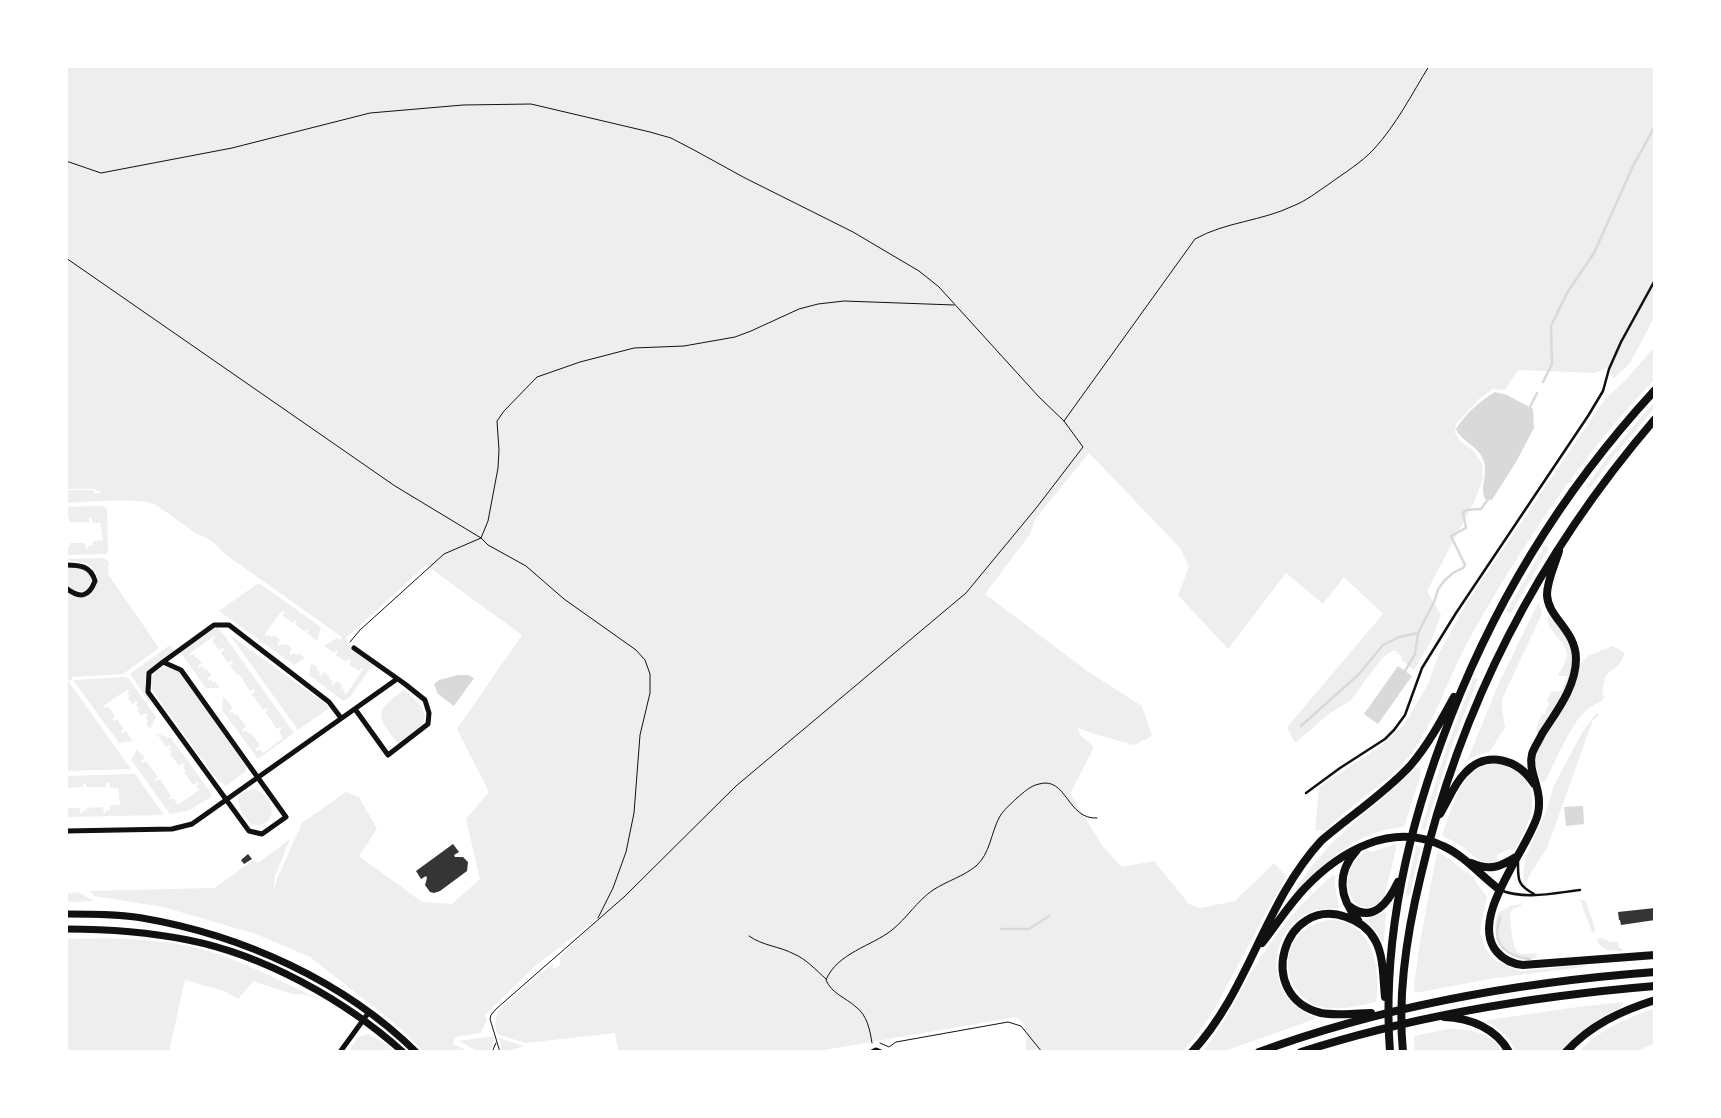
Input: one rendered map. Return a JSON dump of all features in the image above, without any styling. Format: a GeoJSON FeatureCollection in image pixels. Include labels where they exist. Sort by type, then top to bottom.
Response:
{"type":"FeatureCollection","features":[{"type":"Feature","properties":{"kind":"highway"},"geometry":{"type":"LineString","coordinates":[[1192,1052],[1216,1023],[1252,958],[1287,887],[1311,852],[1321,841],[1394,781],[1411,764],[1437,727],[1467,674],[1504,600],[1548,528],[1598,456],[1655,390]]}},
{"type":"Feature","properties":{"kind":"highway"},"geometry":{"type":"LineString","coordinates":[[1404,1050],[1402,995],[1407,946],[1418,886],[1433,826],[1458,749],[1482,687],[1519,612],[1562,540],[1610,472],[1655,419]]}},
{"type":"Feature","properties":{"kind":"highway"},"geometry":{"type":"LineString","coordinates":[[1562,540],[1548,584],[1548,600],[1572,640],[1576,656],[1576,666],[1566,694],[1532,755],[1532,765],[1540,804],[1537,818],[1500,890],[1489,918],[1488,935],[1497,952],[1519,965],[1530,966],[1655,955]]}},
{"type":"Feature","properties":{"kind":"highway"},"geometry":{"type":"LineString","coordinates":[[1386,1015],[1393,932],[1404,870],[1424,790],[1467,674]]}},
{"type":"Feature","properties":{"kind":"highway"},"geometry":{"type":"LineString","coordinates":[[1433,826],[1463,775],[1470,768],[1483,761],[1501,759],[1512,763],[1526,774],[1538,790]]}},
{"type":"Feature","properties":{"kind":"highway"},"geometry":{"type":"LineString","coordinates":[[1252,958],[1304,889],[1339,858],[1371,842],[1402,836],[1423,839],[1450,850],[1465,860],[1500,890]]}},
{"type":"Feature","properties":{"kind":"highway"},"geometry":{"type":"LineString","coordinates":[[1371,842],[1356,852],[1345,869],[1342,888],[1345,900],[1351,911],[1375,940],[1379,951],[1390,1052]]}},
{"type":"Feature","properties":{"kind":"highway"},"geometry":{"type":"LineString","coordinates":[[1465,860],[1484,868],[1490,868],[1507,863],[1518,856]]}},
{"type":"Feature","properties":{"kind":"highway"},"geometry":{"type":"LineString","coordinates":[[1345,900],[1352,908],[1361,912],[1367,913],[1377,910],[1386,903],[1404,870]]}},
{"type":"Feature","properties":{"kind":"highway"},"geometry":{"type":"LineString","coordinates":[[1363,926],[1349,918],[1334,914],[1319,916],[1303,923],[1291,936],[1284,950],[1282,964],[1284,977],[1289,990],[1304,1005],[1323,1013],[1359,1016],[1386,1015],[1431,1002],[1558,982],[1655,972]]}},
{"type":"Feature","properties":{"kind":"highway"},"geometry":{"type":"LineString","coordinates":[[1301,1052],[1358,1034],[1430,1017],[1528,1000],[1655,986]]}},
{"type":"Feature","properties":{"kind":"highway"},"geometry":{"type":"LineString","coordinates":[[1566,1052],[1581,1036],[1602,1022],[1655,1000]]}},
{"type":"Feature","properties":{"kind":"highway"},"geometry":{"type":"LineString","coordinates":[[1259,1052],[1359,1016]]}},
{"type":"Feature","properties":{"kind":"highway"},"geometry":{"type":"LineString","coordinates":[[1430,1017],[1457,1018],[1481,1026],[1499,1038],[1509,1052]]}},
{"type":"Feature","properties":{"kind":"main road"},"geometry":{"type":"LineString","coordinates":[[66,914],[142,918],[226,939],[294,967],[328,986],[369,1012],[398,1034],[416,1052]]}},
{"type":"Feature","properties":{"kind":"main road"},"geometry":{"type":"LineString","coordinates":[[66,929],[132,932],[188,940],[222,949],[290,977],[324,996],[363,1020],[402,1052]]}},
{"type":"Feature","properties":{"kind":"street"},"geometry":{"type":"LineString","coordinates":[[66,565],[83,566],[89,569],[94,574],[95,581],[88,593],[81,595],[74,594],[66,588]]}},
{"type":"Feature","properties":{"kind":"street"},"geometry":{"type":"LineString","coordinates":[[163,662],[181,670],[286,817],[262,834],[249,831],[148,692],[150,673],[163,662],[214,625],[228,626],[329,702],[341,718]]}},
{"type":"Feature","properties":{"kind":"street"},"geometry":{"type":"LineString","coordinates":[[354,648],[425,700],[429,713],[428,724],[388,755],[355,709]]}},
{"type":"Feature","properties":{"kind":"street"},"geometry":{"type":"LineString","coordinates":[[66,832],[178,828],[199,820],[397,679]]}},
{"type":"Feature","properties":{"kind":"street"},"geometry":{"type":"LineString","coordinates":[[340,1052],[369,1012]]}},
{"type":"Feature","properties":{"kind":"street"},"geometry":{"type":"LineString","coordinates":[[872,1052],[876,1050],[881,1052]]}},
{"type":"Feature","properties":{"kind":"lane"},"geometry":{"type":"LineString","coordinates":[[1306,793],[1385,739],[1405,715],[1422,668],[1435,646],[1598,399],[1621,342],[1655,280]]}},
{"type":"Feature","properties":{"kind":"lane"},"geometry":{"type":"LineString","coordinates":[[1518,856],[1520,882],[1525,889],[1535,895]]}},
{"type":"Feature","properties":{"kind":"lane"},"geometry":{"type":"LineString","coordinates":[[1500,890],[1514,894],[1535,895],[1580,890]]}},
{"type":"Feature","properties":{"kind":"path"},"geometry":{"type":"LineString","coordinates":[[1064,421],[1195,239],[1213,230],[1247,222],[1293,206],[1310,197],[1355,165],[1373,150],[1384,136],[1429,66]]}},
{"type":"Feature","properties":{"kind":"path"},"geometry":{"type":"LineString","coordinates":[[66,162],[101,173],[232,148],[370,113],[472,104],[531,104],[671,138],[853,232],[911,266],[939,287],[1038,397],[1064,421],[1083,447],[1037,507],[966,593],[736,786],[624,897],[491,1015],[490,1019],[500,1052]]}},
{"type":"Feature","properties":{"kind":"path"},"geometry":{"type":"LineString","coordinates":[[66,258],[396,486],[480,538],[497,551],[526,566],[564,599],[636,650],[645,660],[650,674],[650,693],[640,735],[634,813],[626,852],[613,888],[598,919]]}},
{"type":"Feature","properties":{"kind":"path"},"geometry":{"type":"LineString","coordinates":[[348,644],[360,630],[444,554],[480,538],[488,521],[498,468],[498,421],[504,411],[537,377],[580,362],[634,348],[684,346],[735,337],[799,309],[818,304],[844,301],[954,305]]}},
{"type":"Feature","properties":{"kind":"path"},"geometry":{"type":"LineString","coordinates":[[826,980],[836,965],[892,931],[931,892],[978,864],[985,853],[1000,817],[1026,790],[1038,784],[1052,783],[1057,786],[1080,814],[1097,818]]}},
{"type":"Feature","properties":{"kind":"path"},"geometry":{"type":"LineString","coordinates":[[749,936],[761,943],[793,953],[805,961],[826,980],[835,992],[861,1012],[867,1022],[873,1044]]}},
{"type":"Feature","properties":{"kind":"path"},"geometry":{"type":"LineString","coordinates":[[889,1047],[896,1042],[1008,1022],[1021,1026],[1042,1052]]}},
{"type":"Feature","properties":{"kind":"path"},"geometry":{"type":"LineString","coordinates":[[492,1052],[496,1045],[496,1040]]}},
{"type":"Feature","properties":{"kind":"shaded area"},"geometry":{"type":"Polygon","coordinates":[[[66,66],[1655,66],[1655,316],[1630,363],[1613,379],[1609,367],[1595,373],[1518,370],[1505,390],[1493,389],[1480,398],[1456,424],[1455,433],[1461,442],[1474,451],[1482,464],[1483,479],[1475,500],[1427,591],[1441,615],[1431,641],[1414,670],[1402,660],[1396,651],[1392,651],[1383,657],[1350,701],[1330,713],[1295,743],[1287,727],[1383,614],[1344,577],[1323,604],[1286,573],[1228,649],[1178,595],[1189,567],[1180,548],[1089,453],[1036,518],[1030,534],[985,594],[1087,671],[1142,706],[1152,736],[1134,745],[1078,728],[1080,735],[1094,747],[1070,794],[1104,848],[1122,867],[1154,861],[1189,904],[1200,908],[1235,901],[1274,863],[1286,876],[1215,1008],[1196,1036],[1182,1052],[1020,1052],[1026,1049],[1027,1039],[1025,1027],[1016,1017],[813,1052],[618,1052],[615,1033],[525,1043],[497,1034],[495,1024],[498,1011],[553,963],[553,969],[560,965],[560,957],[608,910],[535,966],[485,1015],[487,1020],[481,1033],[455,1037],[453,1044],[471,1052],[424,1052],[398,1026],[310,957],[256,934],[163,907],[94,896],[90,891],[214,888],[254,860],[258,863],[290,839],[275,876],[273,893],[277,879],[302,823],[346,792],[359,797],[377,829],[359,856],[422,902],[452,904],[480,879],[466,819],[489,792],[457,729],[522,635],[426,565],[346,638],[349,645],[374,663],[350,697],[343,701],[309,675],[311,663],[318,668],[316,669],[320,672],[321,676],[324,672],[330,677],[329,679],[333,681],[331,684],[333,685],[337,681],[343,686],[341,688],[345,690],[344,693],[348,692],[363,669],[361,668],[359,671],[349,664],[351,661],[349,659],[346,662],[336,655],[338,651],[336,650],[334,653],[324,646],[337,638],[340,640],[342,637],[222,552],[218,546],[197,534],[156,505],[137,501],[66,503],[66,490],[94,490],[94,493],[102,493],[94,489],[66,489],[66,66]]]}},
{"type":"Feature","properties":{"kind":"shaded area"},"geometry":{"type":"Polygon","coordinates":[[[1655,346],[1655,379],[1628,408],[1579,469],[1512,566],[1463,650],[1433,717],[1414,749],[1394,773],[1350,808],[1325,831],[1315,830],[1319,787],[1380,747],[1404,725],[1428,684],[1440,651],[1468,601],[1605,399],[1626,380],[1655,346]]]}},
{"type":"Feature","properties":{"kind":"shaded area"},"geometry":{"type":"Polygon","coordinates":[[[1495,392],[1507,395],[1533,409],[1534,428],[1516,462],[1492,500],[1485,499],[1483,494],[1485,468],[1482,457],[1456,429],[1473,408],[1495,392]]]}},
{"type":"Feature","properties":{"kind":"shaded area"},"geometry":{"type":"Polygon","coordinates":[[[1655,401],[1655,408],[1612,458],[1591,487],[1586,487],[1609,455],[1655,401]]]}},
{"type":"Feature","properties":{"kind":"shaded area"},"geometry":{"type":"Polygon","coordinates":[[[100,506],[107,508],[108,552],[105,554],[66,555],[66,546],[70,546],[70,543],[85,543],[86,549],[88,549],[89,545],[93,545],[93,541],[103,540],[100,523],[93,523],[91,517],[89,522],[69,522],[69,518],[66,518],[66,507],[100,506]]]}},
{"type":"Feature","properties":{"kind":"shaded area"},"geometry":{"type":"Polygon","coordinates":[[[1545,545],[1549,548],[1511,613],[1508,613],[1507,610],[1545,545]]]}},
{"type":"Feature","properties":{"kind":"shaded area"},"geometry":{"type":"Polygon","coordinates":[[[104,558],[109,562],[108,574],[159,648],[123,674],[72,677],[72,680],[68,681],[131,769],[66,771],[66,592],[82,596],[88,594],[96,585],[97,579],[96,573],[89,565],[66,559],[104,558]]]}},
{"type":"Feature","properties":{"kind":"shaded area"},"geometry":{"type":"Polygon","coordinates":[[[81,567],[90,575],[91,582],[85,591],[75,592],[66,585],[66,568],[81,567]]]}},
{"type":"Feature","properties":{"kind":"shaded area"},"geometry":{"type":"Polygon","coordinates":[[[257,584],[260,584],[321,627],[317,641],[307,633],[308,629],[305,632],[295,624],[297,621],[295,620],[293,623],[282,615],[285,612],[282,611],[266,632],[265,635],[272,637],[274,635],[280,640],[277,644],[279,646],[281,644],[285,646],[286,644],[292,649],[289,653],[291,655],[293,653],[297,655],[298,653],[305,658],[294,665],[219,611],[257,584]]]}},
{"type":"Feature","properties":{"kind":"shaded area"},"geometry":{"type":"Polygon","coordinates":[[[1538,603],[1542,614],[1502,699],[1505,728],[1490,751],[1467,761],[1498,685],[1538,603]]]}},
{"type":"Feature","properties":{"kind":"shaded area"},"geometry":{"type":"Polygon","coordinates":[[[1550,614],[1568,639],[1572,651],[1572,664],[1565,688],[1539,732],[1536,730],[1542,713],[1545,714],[1551,692],[1561,691],[1568,676],[1558,676],[1567,653],[1551,629],[1548,619],[1550,614]]]}},
{"type":"Feature","properties":{"kind":"shaded area"},"geometry":{"type":"Polygon","coordinates":[[[218,627],[294,733],[258,759],[222,710],[223,696],[233,708],[229,711],[230,713],[233,712],[235,716],[237,714],[246,726],[242,730],[243,732],[246,730],[249,734],[251,733],[260,745],[255,749],[257,751],[260,749],[263,753],[283,738],[279,731],[282,728],[277,729],[265,712],[268,710],[267,708],[263,710],[252,694],[255,691],[253,689],[250,691],[239,674],[237,675],[230,665],[233,663],[232,660],[228,663],[221,653],[224,650],[223,648],[219,650],[212,640],[215,638],[214,636],[189,654],[190,656],[193,654],[197,657],[202,663],[198,666],[199,668],[202,666],[211,675],[207,679],[208,681],[211,679],[214,683],[215,681],[220,688],[206,688],[180,652],[218,627]]]}},
{"type":"Feature","properties":{"kind":"shaded area"},"geometry":{"type":"Polygon","coordinates":[[[230,635],[328,706],[329,708],[298,730],[230,635]]]}},
{"type":"Feature","properties":{"kind":"shaded area"},"geometry":{"type":"Polygon","coordinates":[[[170,645],[174,651],[154,666],[147,675],[146,688],[151,704],[130,674],[170,645]]]}},
{"type":"Feature","properties":{"kind":"shaded area"},"geometry":{"type":"Polygon","coordinates":[[[1613,646],[1625,653],[1619,665],[1606,675],[1602,691],[1603,700],[1586,710],[1580,717],[1563,744],[1545,782],[1541,782],[1535,764],[1537,751],[1574,688],[1581,663],[1588,656],[1613,646]]]}},
{"type":"Feature","properties":{"kind":"shaded area"},"geometry":{"type":"Polygon","coordinates":[[[1398,666],[1412,676],[1378,724],[1364,714],[1398,666]]]}},
{"type":"Feature","properties":{"kind":"shaded area"},"geometry":{"type":"Polygon","coordinates":[[[162,667],[173,668],[181,675],[246,766],[246,771],[226,786],[216,778],[154,693],[151,685],[152,678],[155,672],[162,667]]]}},
{"type":"Feature","properties":{"kind":"shaded area"},"geometry":{"type":"Polygon","coordinates":[[[458,675],[468,675],[474,678],[454,706],[438,694],[434,684],[439,680],[458,675]]]}},
{"type":"Feature","properties":{"kind":"shaded area"},"geometry":{"type":"Polygon","coordinates":[[[1474,677],[1478,679],[1451,748],[1425,830],[1421,829],[1446,749],[1474,677]]]}},
{"type":"Feature","properties":{"kind":"shaded area"},"geometry":{"type":"Polygon","coordinates":[[[128,678],[156,717],[150,729],[145,717],[148,715],[146,713],[141,716],[137,710],[139,709],[136,705],[138,703],[136,701],[132,704],[128,698],[130,696],[127,692],[129,691],[128,689],[103,706],[105,708],[108,706],[115,716],[112,719],[114,721],[117,719],[124,729],[121,731],[122,733],[126,731],[133,741],[119,743],[73,680],[128,678]]]}},
{"type":"Feature","properties":{"kind":"shaded area"},"geometry":{"type":"Polygon","coordinates":[[[404,690],[421,707],[424,719],[416,731],[398,744],[385,726],[381,714],[387,704],[404,690]]]}},
{"type":"Feature","properties":{"kind":"shaded area"},"geometry":{"type":"Polygon","coordinates":[[[1597,713],[1599,715],[1593,720],[1547,848],[1526,883],[1523,876],[1526,856],[1547,809],[1554,785],[1583,731],[1597,713]]]}},
{"type":"Feature","properties":{"kind":"shaded area"},"geometry":{"type":"Polygon","coordinates":[[[157,734],[171,738],[211,793],[210,798],[187,811],[170,814],[131,760],[137,749],[145,758],[141,761],[143,763],[146,761],[158,777],[155,779],[156,781],[160,779],[171,796],[168,798],[170,800],[173,798],[178,805],[199,790],[196,786],[199,784],[197,782],[193,785],[184,772],[186,771],[183,767],[184,763],[179,766],[170,754],[172,752],[169,749],[170,745],[166,747],[157,734]]]}},
{"type":"Feature","properties":{"kind":"shaded area"},"geometry":{"type":"Polygon","coordinates":[[[1499,764],[1518,772],[1523,777],[1532,795],[1532,805],[1527,824],[1514,851],[1510,849],[1497,855],[1497,862],[1486,863],[1463,847],[1442,836],[1455,800],[1467,779],[1475,771],[1486,766],[1499,764]]]}},
{"type":"Feature","properties":{"kind":"shaded area"},"geometry":{"type":"Polygon","coordinates":[[[1417,767],[1421,769],[1420,776],[1404,827],[1372,834],[1358,840],[1333,857],[1298,890],[1296,889],[1322,854],[1352,824],[1417,767]]]}},
{"type":"Feature","properties":{"kind":"shaded area"},"geometry":{"type":"Polygon","coordinates":[[[135,774],[164,815],[66,817],[66,808],[80,808],[80,813],[83,813],[87,808],[103,807],[104,813],[106,813],[106,810],[110,810],[110,805],[120,805],[118,788],[110,788],[109,783],[106,783],[106,787],[86,787],[86,783],[83,784],[83,787],[66,788],[66,776],[135,774]]]}},
{"type":"Feature","properties":{"kind":"shaded area"},"geometry":{"type":"Polygon","coordinates":[[[253,789],[266,796],[272,810],[268,821],[262,825],[252,825],[239,805],[240,795],[253,789]]]}},
{"type":"Feature","properties":{"kind":"shaded area"},"geometry":{"type":"Polygon","coordinates":[[[1583,806],[1584,824],[1566,826],[1564,807],[1583,806]]]}},
{"type":"Feature","properties":{"kind":"shaded area"},"geometry":{"type":"Polygon","coordinates":[[[1397,844],[1385,895],[1376,905],[1367,908],[1358,905],[1352,898],[1348,887],[1348,875],[1354,862],[1367,850],[1371,852],[1397,844]]]}},
{"type":"Feature","properties":{"kind":"shaded area"},"geometry":{"type":"Polygon","coordinates":[[[1416,846],[1421,847],[1408,896],[1406,893],[1416,846]]]}},
{"type":"Feature","properties":{"kind":"shaded area"},"geometry":{"type":"Polygon","coordinates":[[[1437,852],[1450,859],[1466,873],[1468,871],[1487,897],[1480,933],[1485,948],[1494,960],[1520,971],[1583,965],[1584,967],[1495,978],[1415,993],[1414,985],[1421,936],[1437,852]]]}},
{"type":"Feature","properties":{"kind":"shaded area"},"geometry":{"type":"Polygon","coordinates":[[[1333,875],[1335,876],[1339,909],[1316,910],[1298,919],[1285,933],[1278,951],[1277,970],[1282,989],[1295,1005],[1315,1017],[1315,1019],[1222,1052],[1202,1052],[1224,1021],[1271,942],[1300,907],[1333,875]]]}},
{"type":"Feature","properties":{"kind":"shaded area"},"geometry":{"type":"Polygon","coordinates":[[[78,892],[94,901],[66,902],[66,893],[78,892]]]}},
{"type":"Feature","properties":{"kind":"shaded area"},"geometry":{"type":"Polygon","coordinates":[[[1579,900],[1586,902],[1595,933],[1592,932],[1582,903],[1579,900]]]}},
{"type":"Feature","properties":{"kind":"shaded area"},"geometry":{"type":"Polygon","coordinates":[[[1521,904],[1521,906],[1514,908],[1510,913],[1514,946],[1519,953],[1536,953],[1537,956],[1534,959],[1517,956],[1503,946],[1498,939],[1496,931],[1495,922],[1498,913],[1510,906],[1521,904]]]}},
{"type":"Feature","properties":{"kind":"shaded area"},"geometry":{"type":"Polygon","coordinates":[[[1384,912],[1386,913],[1384,941],[1382,942],[1377,932],[1365,920],[1384,912]]]}},
{"type":"Feature","properties":{"kind":"shaded area"},"geometry":{"type":"Polygon","coordinates":[[[1328,920],[1340,921],[1351,925],[1366,939],[1371,948],[1376,970],[1376,1002],[1347,1008],[1325,1008],[1308,1001],[1300,995],[1294,986],[1288,966],[1292,945],[1304,930],[1328,920]]]}},
{"type":"Feature","properties":{"kind":"shaded area"},"geometry":{"type":"Polygon","coordinates":[[[1601,938],[1611,942],[1618,942],[1619,948],[1622,948],[1623,951],[1605,949],[1597,941],[1601,938]]]}},
{"type":"Feature","properties":{"kind":"shaded area"},"geometry":{"type":"Polygon","coordinates":[[[66,939],[127,939],[158,941],[188,946],[236,961],[315,997],[292,994],[253,981],[238,999],[224,991],[185,980],[169,1052],[66,1052],[66,939]]]}},
{"type":"Feature","properties":{"kind":"shaded area"},"geometry":{"type":"Polygon","coordinates":[[[1623,1002],[1621,1008],[1588,1026],[1561,1052],[1516,1052],[1505,1034],[1488,1023],[1488,1020],[1623,1002]]]}},
{"type":"Feature","properties":{"kind":"shaded area"},"geometry":{"type":"Polygon","coordinates":[[[1655,1008],[1655,1043],[1635,1052],[1579,1052],[1604,1031],[1655,1008]]]}},
{"type":"Feature","properties":{"kind":"shaded area"},"geometry":{"type":"Polygon","coordinates":[[[1449,1029],[1472,1031],[1486,1036],[1502,1052],[1415,1052],[1414,1036],[1449,1029]]]}},
{"type":"Feature","properties":{"kind":"shaded area"},"geometry":{"type":"Polygon","coordinates":[[[369,1034],[395,1052],[348,1052],[358,1037],[369,1034]]]}},
{"type":"Feature","properties":{"kind":"shaded area"},"geometry":{"type":"Polygon","coordinates":[[[493,1036],[493,1045],[488,1052],[479,1052],[459,1041],[493,1036]]]}},
{"type":"Feature","properties":{"kind":"shaded area"},"geometry":{"type":"Polygon","coordinates":[[[499,1038],[524,1046],[509,1051],[502,1051],[499,1038]]]}},
{"type":"Feature","properties":{"kind":"building"},"geometry":{"type":"Polygon","coordinates":[[[453,844],[459,852],[454,855],[455,857],[463,857],[468,862],[467,871],[440,891],[430,892],[425,885],[426,876],[421,879],[416,871],[453,844]]]}},
{"type":"Feature","properties":{"kind":"building"},"geometry":{"type":"Polygon","coordinates":[[[248,854],[252,859],[244,864],[241,860],[248,854]]]}},
{"type":"Feature","properties":{"kind":"building"},"geometry":{"type":"Polygon","coordinates":[[[1655,908],[1655,920],[1621,925],[1618,912],[1655,908]]]}},
{"type":"Feature","properties":{"kind":"waterway"},"geometry":{"type":"LineString","coordinates":[[1543,382],[1552,364],[1551,326],[1567,293],[1594,253],[1633,166],[1655,126]]}},
{"type":"Feature","properties":{"kind":"waterway"},"geometry":{"type":"LineString","coordinates":[[1529,409],[1537,393]]}},
{"type":"Feature","properties":{"kind":"waterway"},"geometry":{"type":"LineString","coordinates":[[1405,671],[1415,654],[1418,633],[1435,600],[1438,589],[1445,580],[1465,565],[1451,536],[1466,528],[1463,513],[1466,510],[1481,509],[1489,498]]}},
{"type":"Feature","properties":{"kind":"waterway"},"geometry":{"type":"LineString","coordinates":[[1301,726],[1359,674],[1383,645],[1399,637],[1418,633]]}},
{"type":"Feature","properties":{"kind":"waterway"},"geometry":{"type":"LineString","coordinates":[[1001,929],[1029,929],[1049,916]]}},
{"type":"Feature","properties":{"kind":"waterway"},"geometry":{"type":"LineString","coordinates":[[1500,917],[1497,933],[1500,944],[1513,955],[1530,959]]}}]}
